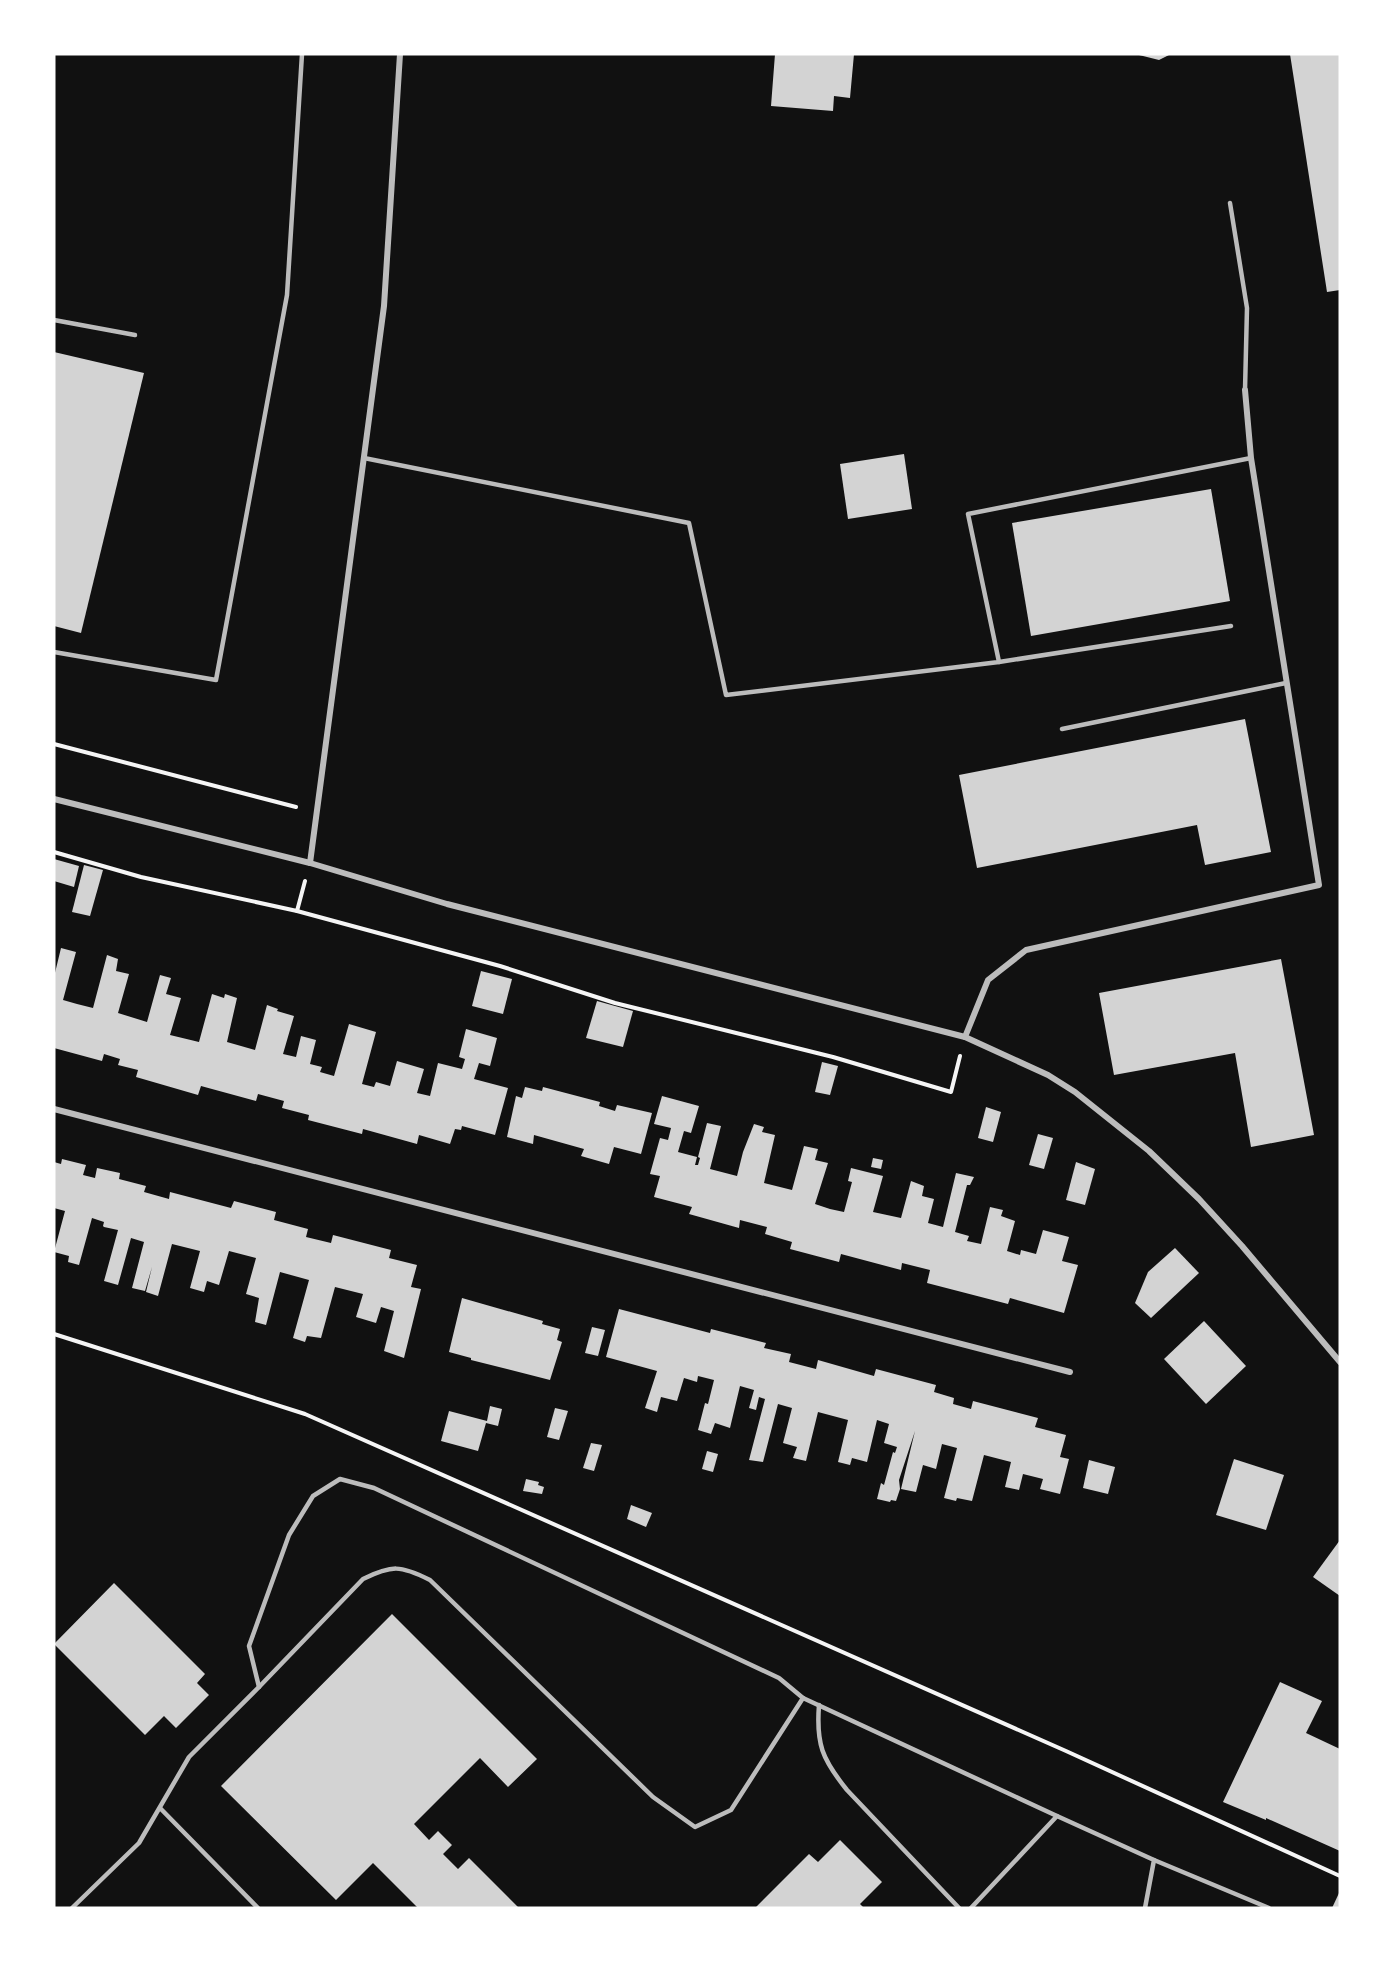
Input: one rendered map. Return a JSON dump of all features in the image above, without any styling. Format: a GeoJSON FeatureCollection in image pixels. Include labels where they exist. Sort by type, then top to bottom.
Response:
{"type":"FeatureCollection","features":[{"type":"Feature","properties":{"kind":"street"},"geometry":{"type":"LineString","coordinates":[[310,863],[384,306],[400,54]]}},
{"type":"Feature","properties":{"kind":"street"},"geometry":{"type":"LineString","coordinates":[[965,1036],[988,980],[1026,950],[1320,885],[1251,458],[1245,390]]}},
{"type":"Feature","properties":{"kind":"street"},"geometry":{"type":"LineString","coordinates":[[54,799],[310,863],[447,904],[965,1036],[1048,1075],[1075,1092],[1149,1151],[1199,1199],[1242,1246],[1340,1362]]}},
{"type":"Feature","properties":{"kind":"street"},"geometry":{"type":"LineString","coordinates":[[54,1109],[1070,1372]]}},
{"type":"Feature","properties":{"kind":"lane"},"geometry":{"type":"LineString","coordinates":[[54,652],[216,680],[287,295],[302,54]]}},
{"type":"Feature","properties":{"kind":"lane"},"geometry":{"type":"LineString","coordinates":[[1230,202],[1247,308],[1245,390]]}},
{"type":"Feature","properties":{"kind":"lane"},"geometry":{"type":"LineString","coordinates":[[54,320],[135,335]]}},
{"type":"Feature","properties":{"kind":"lane"},"geometry":{"type":"LineString","coordinates":[[364,458],[689,523],[726,695],[999,662],[1231,626]]}},
{"type":"Feature","properties":{"kind":"lane"},"geometry":{"type":"LineString","coordinates":[[999,662],[969,514],[1251,458]]}},
{"type":"Feature","properties":{"kind":"lane"},"geometry":{"type":"LineString","coordinates":[[1062,729],[1286,683]]}},
{"type":"Feature","properties":{"kind":"lane"},"geometry":{"type":"LineString","coordinates":[[259,1688],[249,1646],[289,1535],[313,1496],[340,1479],[374,1488],[779,1678],[803,1698],[1154,1860],[1257,1905],[1269,1908]]}},
{"type":"Feature","properties":{"kind":"lane"},"geometry":{"type":"LineString","coordinates":[[72,1908],[139,1843],[189,1757],[259,1688],[363,1579],[384,1569],[407,1569],[430,1580],[653,1797],[695,1827],[731,1810],[803,1698]]}},
{"type":"Feature","properties":{"kind":"lane"},"geometry":{"type":"LineString","coordinates":[[819,1705],[817,1732],[822,1751],[833,1773],[959,1908]]}},
{"type":"Feature","properties":{"kind":"lane"},"geometry":{"type":"LineString","coordinates":[[160,1808],[258,1908]]}},
{"type":"Feature","properties":{"kind":"lane"},"geometry":{"type":"LineString","coordinates":[[971,1908],[1057,1816]]}},
{"type":"Feature","properties":{"kind":"lane"},"geometry":{"type":"LineString","coordinates":[[1145,1908],[1154,1860]]}},
{"type":"Feature","properties":{"kind":"path"},"geometry":{"type":"LineString","coordinates":[[54,744],[317,812]]}},
{"type":"Feature","properties":{"kind":"path"},"geometry":{"type":"LineString","coordinates":[[54,852],[141,877],[297,911],[500,966],[615,1003],[833,1057],[951,1092],[965,1036]]}},
{"type":"Feature","properties":{"kind":"path"},"geometry":{"type":"LineString","coordinates":[[297,911],[310,863]]}},
{"type":"Feature","properties":{"kind":"path"},"geometry":{"type":"LineString","coordinates":[[54,1334],[305,1414],[1056,1747],[1340,1876]]}},
{"type":"Feature","properties":{"kind":"building"},"geometry":{"type":"Polygon","coordinates":[[[775,54],[854,54],[850,98],[834,96],[833,111],[771,106],[775,54]]]}},
{"type":"Feature","properties":{"kind":"building"},"geometry":{"type":"Polygon","coordinates":[[[1135,54],[1171,54],[1159,60],[1135,54]]]}},
{"type":"Feature","properties":{"kind":"building"},"geometry":{"type":"Polygon","coordinates":[[[1290,54],[1340,54],[1340,290],[1327,292],[1290,54]]]}},
{"type":"Feature","properties":{"kind":"building"},"geometry":{"type":"Polygon","coordinates":[[[54,352],[144,373],[81,633],[54,626],[54,352]]]}},
{"type":"Feature","properties":{"kind":"building"},"geometry":{"type":"Polygon","coordinates":[[[904,454],[912,509],[848,519],[840,464],[904,454]]]}},
{"type":"Feature","properties":{"kind":"building"},"geometry":{"type":"Polygon","coordinates":[[[1211,489],[1230,601],[1031,636],[1012,523],[1211,489]]]}},
{"type":"Feature","properties":{"kind":"building"},"geometry":{"type":"Polygon","coordinates":[[[1245,719],[1271,852],[1205,865],[1197,825],[977,868],[959,775],[1245,719]]]}},
{"type":"Feature","properties":{"kind":"building"},"geometry":{"type":"Polygon","coordinates":[[[54,859],[79,866],[74,887],[54,881],[54,859]]]}},
{"type":"Feature","properties":{"kind":"building"},"geometry":{"type":"Polygon","coordinates":[[[84,865],[103,870],[90,916],[72,912],[84,865]]]}},
{"type":"Feature","properties":{"kind":"building"},"geometry":{"type":"Polygon","coordinates":[[[61,948],[76,952],[63,1000],[77,1004],[93,1008],[107,955],[118,959],[116,971],[129,974],[118,1013],[147,1022],[160,975],[171,978],[166,994],[181,998],[170,1035],[199,1042],[212,994],[224,998],[225,994],[237,998],[227,1042],[255,1050],[267,1005],[294,1016],[283,1054],[296,1057],[301,1036],[316,1040],[310,1064],[322,1067],[320,1072],[334,1076],[349,1024],[376,1032],[362,1084],[374,1087],[376,1082],[390,1086],[397,1061],[424,1069],[417,1093],[430,1096],[438,1063],[462,1069],[465,1059],[459,1057],[466,1029],[497,1038],[490,1066],[479,1063],[474,1079],[508,1088],[495,1135],[462,1126],[461,1130],[455,1129],[450,1144],[419,1135],[417,1144],[363,1129],[362,1134],[308,1120],[309,1115],[282,1108],[284,1101],[258,1094],[256,1101],[201,1086],[198,1095],[136,1077],[138,1070],[118,1065],[120,1059],[104,1054],[102,1061],[54,1048],[54,977],[61,948]]]}},
{"type":"Feature","properties":{"kind":"building"},"geometry":{"type":"Polygon","coordinates":[[[1281,959],[1314,1135],[1251,1147],[1235,1053],[1114,1075],[1099,993],[1281,959]]]}},
{"type":"Feature","properties":{"kind":"building"},"geometry":{"type":"Polygon","coordinates":[[[481,971],[512,979],[503,1014],[472,1006],[481,971]]]}},
{"type":"Feature","properties":{"kind":"building"},"geometry":{"type":"Polygon","coordinates":[[[597,1001],[633,1011],[623,1047],[586,1038],[597,1001]]]}},
{"type":"Feature","properties":{"kind":"building"},"geometry":{"type":"Polygon","coordinates":[[[822,1062],[838,1066],[830,1095],[815,1092],[822,1062]]]}},
{"type":"Feature","properties":{"kind":"building"},"geometry":{"type":"Polygon","coordinates":[[[525,1087],[542,1091],[543,1087],[600,1102],[599,1106],[615,1111],[617,1105],[652,1113],[641,1154],[614,1147],[609,1164],[581,1156],[584,1149],[534,1135],[533,1144],[507,1137],[516,1096],[522,1098],[525,1087]]]}},
{"type":"Feature","properties":{"kind":"building"},"geometry":{"type":"Polygon","coordinates":[[[662,1096],[699,1106],[691,1133],[684,1131],[678,1152],[697,1157],[695,1165],[698,1165],[700,1158],[698,1157],[707,1123],[721,1126],[710,1169],[737,1176],[754,1124],[764,1127],[762,1132],[775,1135],[764,1183],[792,1190],[804,1146],[818,1149],[815,1160],[828,1163],[815,1204],[830,1209],[844,1212],[852,1182],[848,1181],[851,1168],[883,1176],[873,1212],[901,1218],[911,1181],[924,1186],[922,1196],[934,1199],[928,1223],[943,1227],[956,1173],[974,1177],[970,1185],[967,1185],[955,1232],[969,1236],[967,1241],[981,1244],[990,1207],[1003,1210],[1001,1216],[1015,1221],[1007,1251],[1020,1255],[1021,1250],[1036,1254],[1043,1230],[1069,1237],[1062,1261],[1078,1265],[1064,1313],[1010,1298],[1008,1304],[927,1283],[930,1270],[902,1263],[901,1270],[841,1254],[839,1262],[790,1249],[792,1242],[765,1234],[767,1227],[740,1220],[739,1228],[689,1214],[692,1207],[654,1197],[660,1176],[650,1174],[660,1138],[668,1140],[671,1128],[654,1124],[662,1096]]]}},
{"type":"Feature","properties":{"kind":"building"},"geometry":{"type":"Polygon","coordinates":[[[986,1107],[1001,1112],[993,1142],[978,1138],[986,1107]]]}},
{"type":"Feature","properties":{"kind":"building"},"geometry":{"type":"Polygon","coordinates":[[[1038,1134],[1053,1138],[1044,1169],[1029,1165],[1038,1134]]]}},
{"type":"Feature","properties":{"kind":"building"},"geometry":{"type":"Polygon","coordinates":[[[873,1158],[883,1160],[881,1169],[871,1167],[873,1158]]]}},
{"type":"Feature","properties":{"kind":"building"},"geometry":{"type":"Polygon","coordinates":[[[62,1159],[86,1165],[83,1175],[95,1178],[97,1168],[120,1173],[119,1179],[146,1186],[144,1192],[169,1199],[170,1192],[231,1208],[234,1201],[276,1212],[274,1220],[308,1229],[306,1237],[331,1243],[333,1235],[391,1250],[389,1258],[417,1265],[411,1287],[421,1289],[404,1358],[384,1351],[394,1311],[381,1307],[376,1323],[356,1317],[363,1294],[335,1287],[321,1338],[307,1336],[305,1342],[293,1338],[309,1280],[280,1272],[266,1325],[255,1322],[259,1298],[246,1294],[256,1258],[229,1251],[219,1285],[207,1281],[204,1292],[190,1288],[200,1251],[172,1244],[158,1296],[146,1292],[152,1267],[145,1291],[132,1288],[144,1242],[131,1238],[118,1285],[104,1281],[118,1230],[104,1227],[104,1222],[92,1218],[79,1265],[68,1262],[69,1256],[54,1252],[65,1211],[54,1208],[54,1162],[61,1164],[62,1159]]]}},
{"type":"Feature","properties":{"kind":"building"},"geometry":{"type":"Polygon","coordinates":[[[1076,1162],[1095,1169],[1085,1205],[1066,1200],[1076,1162]]]}},
{"type":"Feature","properties":{"kind":"building"},"geometry":{"type":"Polygon","coordinates":[[[1175,1248],[1199,1273],[1151,1318],[1135,1303],[1148,1272],[1175,1248]]]}},
{"type":"Feature","properties":{"kind":"building"},"geometry":{"type":"Polygon","coordinates":[[[462,1298],[543,1321],[542,1324],[560,1329],[557,1340],[562,1342],[550,1380],[471,1360],[471,1358],[449,1352],[462,1298]]]}},
{"type":"Feature","properties":{"kind":"building"},"geometry":{"type":"Polygon","coordinates":[[[619,1309],[710,1333],[711,1329],[766,1343],[764,1348],[791,1354],[789,1362],[816,1369],[818,1360],[874,1376],[876,1369],[936,1385],[934,1392],[954,1398],[953,1404],[971,1409],[973,1401],[1038,1418],[1035,1427],[1066,1435],[1060,1457],[1069,1459],[1060,1494],[1040,1489],[1043,1479],[1023,1474],[1019,1490],[1005,1487],[1011,1462],[984,1455],[972,1501],[944,1498],[957,1448],[942,1444],[936,1469],[923,1465],[916,1492],[901,1489],[915,1431],[899,1480],[900,1489],[896,1501],[877,1499],[881,1483],[884,1485],[893,1452],[895,1453],[897,1447],[884,1443],[889,1424],[877,1420],[867,1462],[852,1458],[850,1465],[838,1462],[848,1420],[818,1412],[806,1461],[793,1458],[797,1447],[783,1443],[792,1408],[778,1404],[763,1462],[749,1460],[765,1399],[759,1397],[756,1410],[749,1408],[754,1390],[740,1386],[730,1428],[715,1423],[711,1434],[698,1430],[714,1380],[698,1376],[697,1382],[684,1378],[677,1401],[661,1397],[657,1412],[645,1408],[657,1371],[606,1357],[619,1309]]]}},
{"type":"Feature","properties":{"kind":"building"},"geometry":{"type":"Polygon","coordinates":[[[1204,1321],[1246,1366],[1206,1404],[1164,1359],[1204,1321]]]}},
{"type":"Feature","properties":{"kind":"building"},"geometry":{"type":"Polygon","coordinates":[[[592,1327],[605,1330],[598,1356],[585,1353],[592,1327]]]}},
{"type":"Feature","properties":{"kind":"building"},"geometry":{"type":"Polygon","coordinates":[[[490,1406],[502,1409],[498,1426],[486,1423],[478,1451],[441,1441],[449,1411],[487,1421],[490,1406]]]}},
{"type":"Feature","properties":{"kind":"building"},"geometry":{"type":"Polygon","coordinates":[[[555,1408],[568,1411],[559,1440],[547,1437],[555,1408]]]}},
{"type":"Feature","properties":{"kind":"building"},"geometry":{"type":"Polygon","coordinates":[[[591,1443],[602,1445],[594,1471],[583,1468],[591,1443]]]}},
{"type":"Feature","properties":{"kind":"building"},"geometry":{"type":"Polygon","coordinates":[[[707,1451],[718,1454],[713,1472],[702,1469],[707,1451]]]}},
{"type":"Feature","properties":{"kind":"building"},"geometry":{"type":"Polygon","coordinates":[[[1234,1459],[1284,1475],[1266,1530],[1216,1515],[1234,1459]]]}},
{"type":"Feature","properties":{"kind":"building"},"geometry":{"type":"Polygon","coordinates":[[[1089,1460],[1115,1467],[1108,1494],[1083,1488],[1089,1460]]]}},
{"type":"Feature","properties":{"kind":"building"},"geometry":{"type":"Polygon","coordinates":[[[526,1479],[539,1482],[538,1485],[544,1487],[542,1494],[523,1491],[526,1479]]]}},
{"type":"Feature","properties":{"kind":"building"},"geometry":{"type":"Polygon","coordinates":[[[631,1505],[652,1513],[646,1527],[627,1519],[631,1505]]]}},
{"type":"Feature","properties":{"kind":"building"},"geometry":{"type":"Polygon","coordinates":[[[1340,1540],[1340,1596],[1313,1577],[1340,1540]]]}},
{"type":"Feature","properties":{"kind":"building"},"geometry":{"type":"Polygon","coordinates":[[[114,1583],[205,1674],[197,1683],[209,1695],[176,1728],[164,1716],[145,1735],[54,1644],[114,1583]]]}},
{"type":"Feature","properties":{"kind":"building"},"geometry":{"type":"Polygon","coordinates":[[[392,1614],[537,1759],[508,1787],[480,1758],[414,1824],[429,1840],[438,1831],[452,1845],[443,1854],[458,1869],[469,1858],[519,1908],[418,1908],[373,1863],[336,1900],[221,1786],[392,1614]]]}},
{"type":"Feature","properties":{"kind":"building"},"geometry":{"type":"Polygon","coordinates":[[[1280,1682],[1322,1701],[1306,1733],[1340,1749],[1340,1851],[1266,1818],[1266,1820],[1223,1802],[1280,1682]]]}},
{"type":"Feature","properties":{"kind":"building"},"geometry":{"type":"Polygon","coordinates":[[[840,1840],[882,1882],[860,1904],[864,1908],[755,1908],[809,1854],[818,1862],[840,1840]]]}},
{"type":"Feature","properties":{"kind":"building"},"geometry":{"type":"Polygon","coordinates":[[[1340,1891],[1340,1908],[1332,1908],[1340,1891]]]}}]}
